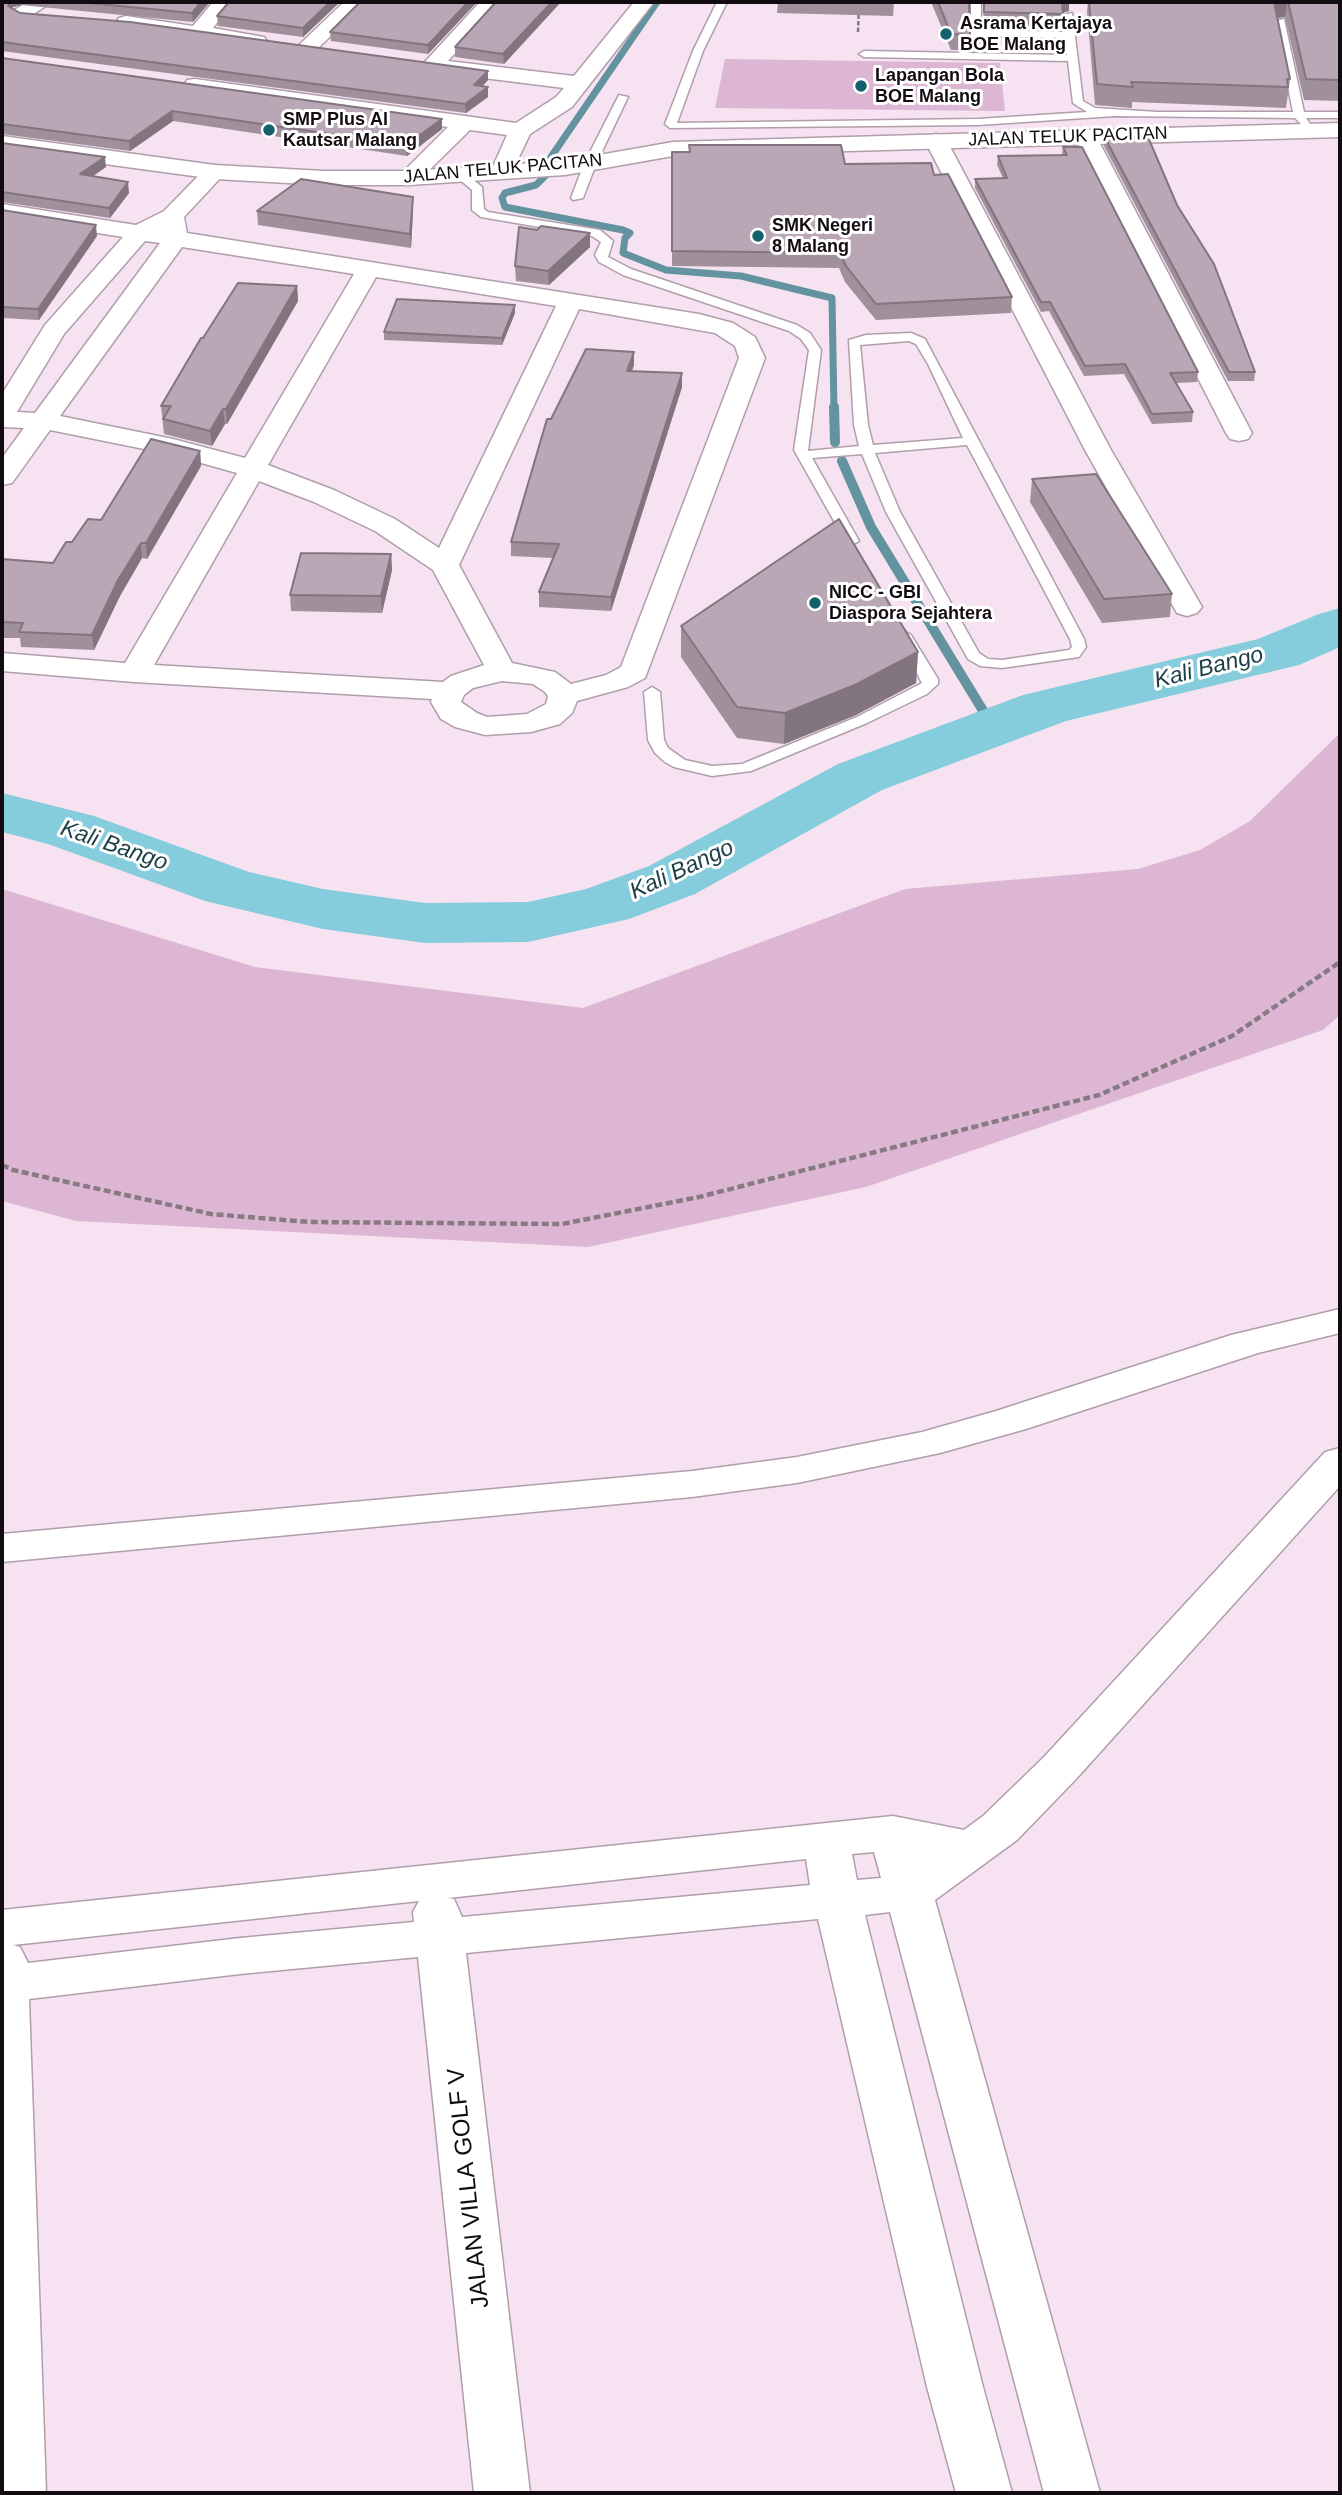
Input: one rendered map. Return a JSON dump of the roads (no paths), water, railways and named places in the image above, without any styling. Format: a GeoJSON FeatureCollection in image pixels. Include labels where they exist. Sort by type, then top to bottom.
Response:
{"type":"FeatureCollection","features":[{"type":"Feature","properties":{"kind":"street"},"geometry":{"type":"LineString","coordinates":[[2,26],[42,2]]}},
{"type":"Feature","properties":{"kind":"street"},"geometry":{"type":"LineString","coordinates":[[200,32],[222,2]]}},
{"type":"Feature","properties":{"kind":"street"},"geometry":{"type":"LineString","coordinates":[[307,48],[356,2]]}},
{"type":"Feature","properties":{"kind":"street"},"geometry":{"type":"LineString","coordinates":[[433,65],[491,2]]}},
{"type":"Feature","properties":{"kind":"street"},"geometry":{"type":"LineString","coordinates":[[502,171],[520,130],[564,102],[643,2]]}},
{"type":"Feature","properties":{"kind":"street"},"geometry":{"type":"LineString","coordinates":[[131,23],[163,7]]}},
{"type":"Feature","properties":{"kind":"street"},"geometry":{"type":"LineString","coordinates":[[21,14],[62,17]]}},
{"type":"Feature","properties":{"kind":"street"},"geometry":{"type":"LineString","coordinates":[[103,20],[332,51]]}},
{"type":"Feature","properties":{"kind":"street"},"geometry":{"type":"LineString","coordinates":[[408,62],[578,83]]}},
{"type":"Feature","properties":{"kind":"street"},"geometry":{"type":"LineString","coordinates":[[168,81],[520,130]]}},
{"type":"Feature","properties":{"kind":"street"},"geometry":{"type":"LineString","coordinates":[[408,178],[464,123]]}},
{"type":"Feature","properties":{"kind":"street","name":"JALAN TELUK PACITAN"},"geometry":{"type":"LineString","coordinates":[[2,143],[215,172],[324,178],[408,178],[462,176],[590,164],[673,149],[1085,136],[1303,123],[1340,130]]}},
{"type":"Feature","properties":{"kind":"street"},"geometry":{"type":"LineString","coordinates":[[1085,136],[1239,433]]}},
{"type":"Feature","properties":{"kind":"street"},"geometry":{"type":"LineString","coordinates":[[936,141],[1098,450],[1187,607]]}},
{"type":"Feature","properties":{"kind":"street"},"geometry":{"type":"LineString","coordinates":[[2,477],[44,421],[174,227],[215,172]]}},
{"type":"Feature","properties":{"kind":"street"},"geometry":{"type":"LineString","coordinates":[[2,211],[140,232],[174,227],[368,270],[699,321],[724,328],[747,342],[752,358],[634,672],[617,681],[563,696]]}},
{"type":"Feature","properties":{"kind":"street"},"geometry":{"type":"LineString","coordinates":[[140,232],[54,330],[2,417],[115,433],[253,469],[324,496],[385,525],[445,565],[502,672]]}},
{"type":"Feature","properties":{"kind":"street"},"geometry":{"type":"LineString","coordinates":[[134,673],[368,270]]}},
{"type":"Feature","properties":{"kind":"street"},"geometry":{"type":"LineString","coordinates":[[445,565],[571,300]]}},
{"type":"Feature","properties":{"kind":"street"},"geometry":{"type":"LineString","coordinates":[[2,662],[134,673],[450,691]]}},
{"type":"Feature","properties":{"kind":"street"},"geometry":{"type":"LineString","coordinates":[[502,672],[524,673],[544,678],[557,686],[563,696],[561,707],[549,717],[509,726],[485,726],[452,712],[446,702],[450,691],[462,682],[480,675],[502,672]]}},
{"type":"Feature","properties":{"kind":"street"},"geometry":{"type":"LineString","coordinates":[[2,1548],[678,1485],[797,1471],[864,1458],[1011,1420],[1245,1345],[1340,1321]]}},
{"type":"Feature","properties":{"kind":"street"},"geometry":{"type":"LineString","coordinates":[[2,1984],[240,1956],[909,1893],[1000,1828],[1060,1768],[1340,1461]]}},
{"type":"Feature","properties":{"kind":"street"},"geometry":{"type":"LineString","coordinates":[[18,2493],[2,1984],[3,1928],[893,1833],[972,1849]]}},
{"type":"Feature","properties":{"kind":"street"},"geometry":{"type":"LineString","coordinates":[[893,1833],[1072,2493]]}},
{"type":"Feature","properties":{"kind":"street"},"geometry":{"type":"LineString","coordinates":[[826,1839],[837,1899],[955,2387],[984,2493]]}},
{"type":"Feature","properties":{"kind":"street","name":"JALAN VILLA GOLF V"},"geometry":{"type":"LineString","coordinates":[[431,1883],[442,1936],[502,2493]]}},
{"type":"Feature","properties":{"kind":"lane"},"geometry":{"type":"LineString","coordinates":[[722,2],[694,63],[671,124],[674,126],[978,122],[1111,114],[1303,123],[1340,115]]}},
{"type":"Feature","properties":{"kind":"lane"},"geometry":{"type":"LineString","coordinates":[[975,56],[976,2]]}},
{"type":"Feature","properties":{"kind":"lane"},"geometry":{"type":"LineString","coordinates":[[1068,15],[1078,103],[1093,111],[1111,114]]}},
{"type":"Feature","properties":{"kind":"lane"},"geometry":{"type":"LineString","coordinates":[[1280,21],[1303,123]]}},
{"type":"Feature","properties":{"kind":"lane"},"geometry":{"type":"LineString","coordinates":[[975,33],[1070,35]]}},
{"type":"Feature","properties":{"kind":"lane"},"geometry":{"type":"LineString","coordinates":[[864,54],[1071,58]]}},
{"type":"Feature","properties":{"kind":"lane"},"geometry":{"type":"LineString","coordinates":[[577,198],[590,164],[623,97]]}},
{"type":"Feature","properties":{"kind":"lane"},"geometry":{"type":"LineString","coordinates":[[462,176],[478,189],[478,210],[485,215],[596,233],[607,241],[601,256],[603,259],[627,272],[793,328],[806,336],[815,350],[800,441],[804,455],[861,558]]}},
{"type":"Feature","properties":{"kind":"lane"},"geometry":{"type":"LineString","coordinates":[[911,337],[920,342],[1077,639],[1079,647],[1074,654],[1002,664],[985,663],[972,656],[893,512],[867,450],[861,425],[853,343],[866,339],[911,337]]}},
{"type":"Feature","properties":{"kind":"lane"},"geometry":{"type":"LineString","coordinates":[[804,455],[971,441]]}},
{"type":"Feature","properties":{"kind":"lane"},"geometry":{"type":"LineString","coordinates":[[652,692],[656,740],[660,750],[671,759],[680,764],[712,771],[752,766],[862,720],[922,691],[930,684],[895,619]]}},
{"type":"Feature","properties":{"kind":"waterway"},"geometry":{"type":"LineString","coordinates":[[657,2],[551,157],[548,173],[536,185],[505,193],[502,198],[505,207],[623,230],[630,233],[625,238],[623,253],[666,270],[741,276],[832,298],[834,409]]}},
{"type":"Feature","properties":{"kind":"waterway"},"geometry":{"type":"LineString","coordinates":[[834,407],[835,442]]}},
{"type":"Feature","properties":{"kind":"waterway"},"geometry":{"type":"LineString","coordinates":[[842,461],[871,527],[993,727]]}},
{"type":"Feature","properties":{"kind":"waterway","name":"Kali Bango"},"geometry":{"type":"LineString","coordinates":[[2,812],[71,830],[229,887],[323,909],[425,923],[528,922],[605,905],[672,880],[860,777],[1045,708],[1278,652],[1340,626]]}},
{"type":"Feature","properties":{"kind":"place","name":"Asrama Kertajaya BOE Malang"},"geometry":{"type":"Point","coordinates":[946,34]}},
{"type":"Feature","properties":{"kind":"place","name":"Lapangan Bola BOE Malang"},"geometry":{"type":"Point","coordinates":[861,86]}},
{"type":"Feature","properties":{"kind":"place","name":"SMP Plus Al Kautsar Malang"},"geometry":{"type":"Point","coordinates":[269,130]}},
{"type":"Feature","properties":{"kind":"place","name":"SMK Negeri 8 Malang"},"geometry":{"type":"Point","coordinates":[758,236]}},
{"type":"Feature","properties":{"kind":"place","name":"NICC - GBI Diaspora Sejahtera"},"geometry":{"type":"Point","coordinates":[815,603]}}]}
